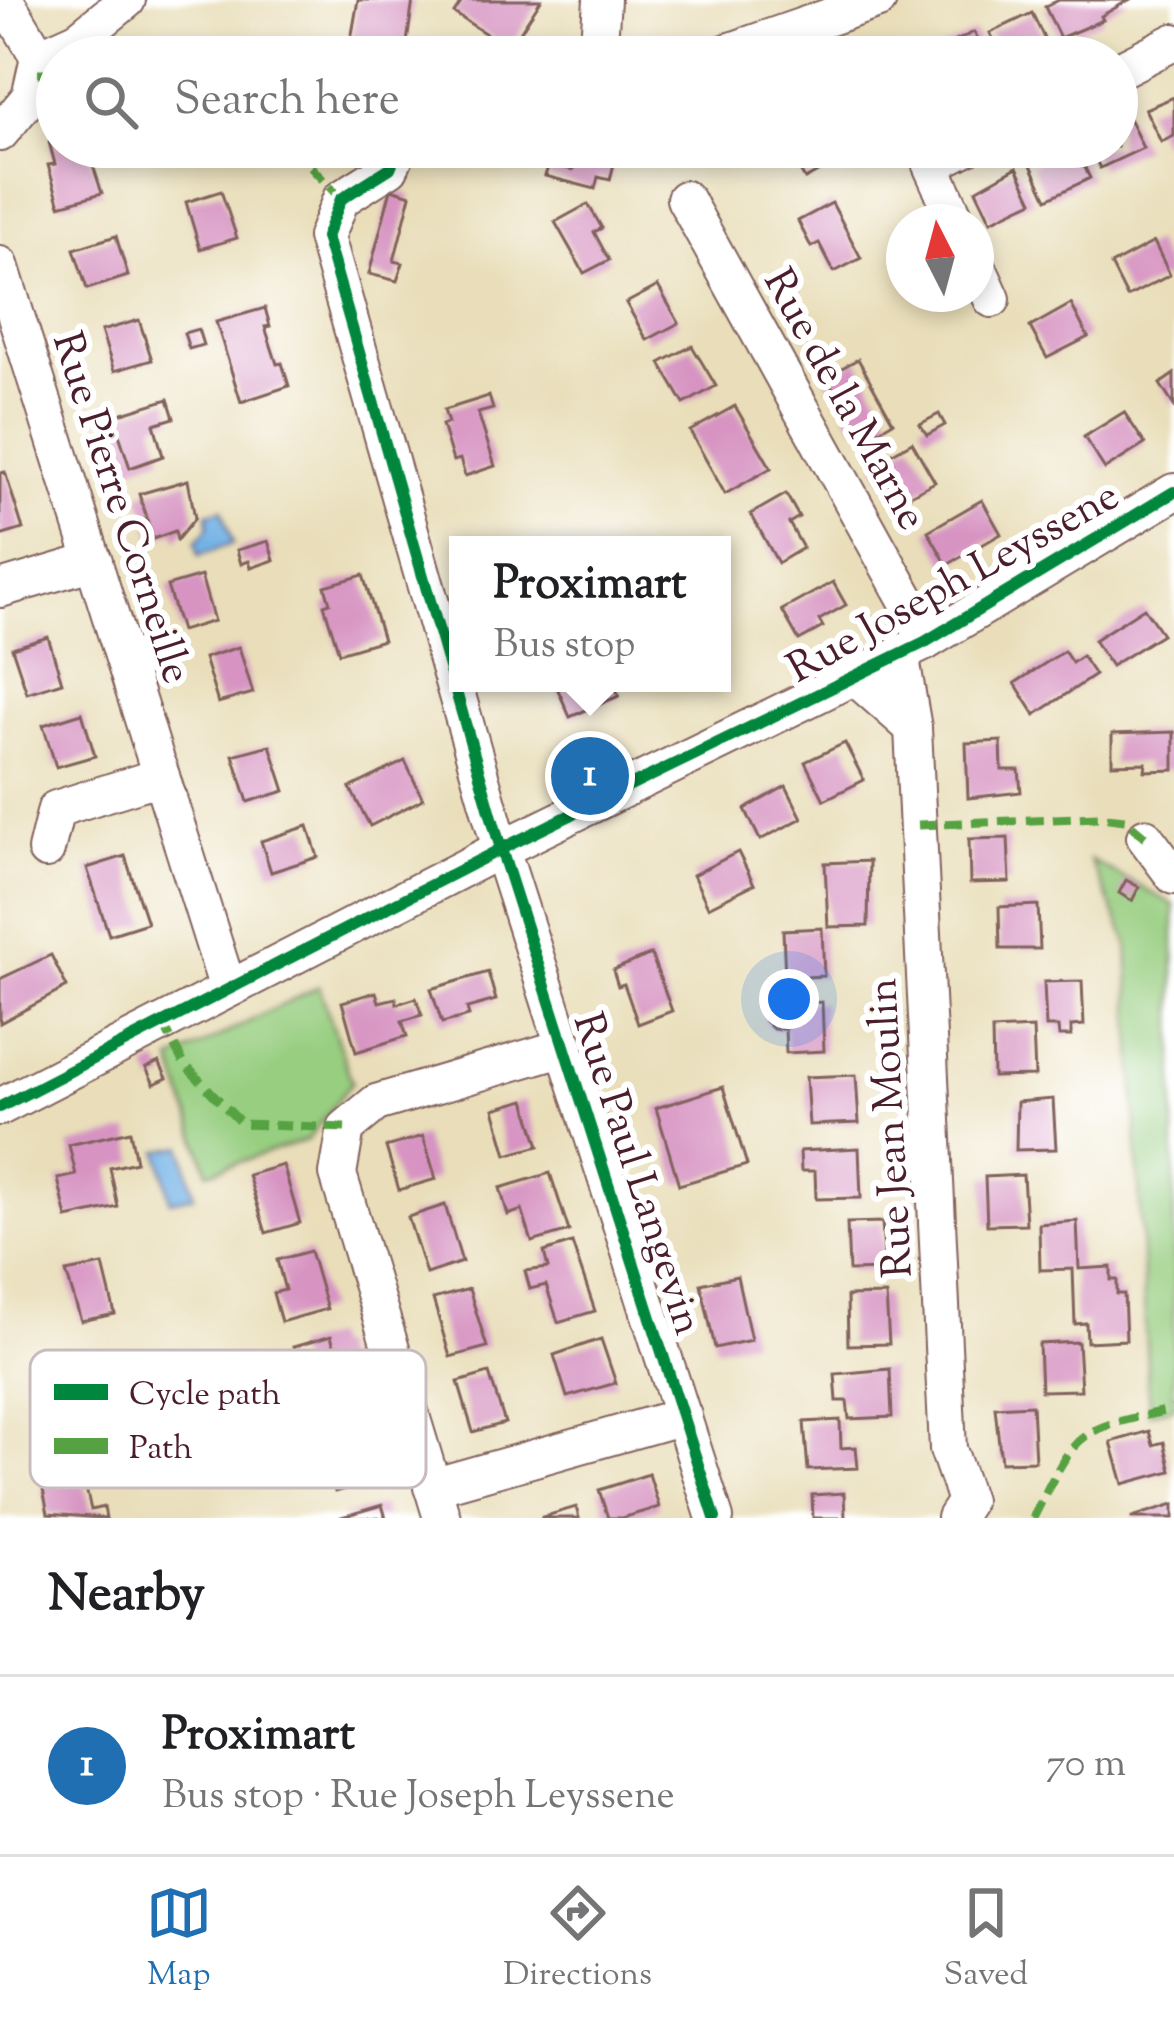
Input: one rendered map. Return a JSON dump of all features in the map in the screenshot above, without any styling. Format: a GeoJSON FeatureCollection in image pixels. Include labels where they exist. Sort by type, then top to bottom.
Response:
{"type":"FeatureCollection","features":[{"type":"Feature","properties":{"kind":"street"},"geometry":{"type":"LineString","coordinates":[[83,36],[127,0]]}},
{"type":"Feature","properties":{"kind":"street"},"geometry":{"type":"LineString","coordinates":[[599,36],[602,0]]}},
{"type":"Feature","properties":{"kind":"street"},"geometry":{"type":"LineString","coordinates":[[774,36],[878,0]]}},
{"type":"Feature","properties":{"kind":"street"},"geometry":{"type":"LineString","coordinates":[[7,1],[36,52]]}},
{"type":"Feature","properties":{"kind":"street"},"geometry":{"type":"LineString","coordinates":[[1138,60],[1174,42]]}},
{"type":"Feature","properties":{"kind":"street"},"geometry":{"type":"LineString","coordinates":[[0,133],[30,97],[36,70]]}},
{"type":"Feature","properties":{"kind":"street","name":"Rue Paul Langevin"},"geometry":{"type":"LineString","coordinates":[[381,168],[341,199],[326,237],[449,667]]}},
{"type":"Feature","properties":{"kind":"street"},"geometry":{"type":"LineString","coordinates":[[932,168],[949,204]]}},
{"type":"Feature","properties":{"kind":"street","name":"Rue de la Marne"},"geometry":{"type":"LineString","coordinates":[[685,199],[912,609],[913,648]]}},
{"type":"Feature","properties":{"kind":"street","name":"Rue Pierre Corneille"},"geometry":{"type":"LineString","coordinates":[[0,265],[228,988]]}},
{"type":"Feature","properties":{"kind":"street","name":"Rue Joseph Leyssene"},"geometry":{"type":"LineString","coordinates":[[0,1107],[501,849],[913,648],[1170,500]]}},
{"type":"Feature","properties":{"kind":"street"},"geometry":{"type":"LineString","coordinates":[[0,589],[94,561]]}},
{"type":"Feature","properties":{"kind":"street","name":"Rue Jean Moulin"},"geometry":{"type":"LineString","coordinates":[[913,648],[906,673],[913,728],[949,1449],[971,1512]]}},
{"type":"Feature","properties":{"kind":"street"},"geometry":{"type":"LineString","coordinates":[[855,677],[913,728]]}},
{"type":"Feature","properties":{"kind":"street","name":"Rue Paul Langevin"},"geometry":{"type":"LineString","coordinates":[[456,692],[501,849],[715,1518]]}},
{"type":"Feature","properties":{"kind":"street"},"geometry":{"type":"LineString","coordinates":[[46,850],[56,809],[161,776]]}},
{"type":"Feature","properties":{"kind":"street"},"geometry":{"type":"LineString","coordinates":[[1145,837],[1174,875]]}},
{"type":"Feature","properties":{"kind":"street"},"geometry":{"type":"LineString","coordinates":[[391,1350],[338,1174],[346,1128],[376,1103],[565,1047]]}},
{"type":"Feature","properties":{"kind":"street"},"geometry":{"type":"LineString","coordinates":[[426,1466],[437,1503],[683,1416]]}},
{"type":"Feature","properties":{"kind":"green space"},"geometry":{"type":"Polygon","coordinates":[[[1090,860],[1174,905],[1174,1407],[1149,1413],[1128,943],[1090,860]]]}},
{"type":"Feature","properties":{"kind":"green space"},"geometry":{"type":"Polygon","coordinates":[[[319,986],[352,1082],[307,1140],[208,1172],[172,1061],[319,986]]]}},
{"type":"Feature","properties":{"kind":"water"},"geometry":{"type":"Polygon","coordinates":[[[222,509],[233,544],[199,555],[196,542],[209,527],[208,513],[222,509]]]}},
{"type":"Feature","properties":{"kind":"water"},"geometry":{"type":"Polygon","coordinates":[[[183,1146],[194,1196],[170,1201],[159,1151],[183,1146]]]}},
{"type":"Feature","properties":{"kind":"building"},"geometry":{"type":"Polygon","coordinates":[[[358,0],[413,0],[408,36],[352,36],[358,0]]]}},
{"type":"Feature","properties":{"kind":"building"},"geometry":{"type":"Polygon","coordinates":[[[463,0],[541,0],[517,36],[489,36],[454,13],[463,0]]]}},
{"type":"Feature","properties":{"kind":"building"},"geometry":{"type":"Polygon","coordinates":[[[1059,0],[1129,0],[1101,16],[1103,20],[1065,36],[1059,36],[1045,7],[1059,0]]]}},
{"type":"Feature","properties":{"kind":"building"},"geometry":{"type":"Polygon","coordinates":[[[1032,13],[1043,36],[991,36],[1032,13]]]}},
{"type":"Feature","properties":{"kind":"building"},"geometry":{"type":"Polygon","coordinates":[[[1174,97],[1174,136],[1161,142],[1145,109],[1174,97]]]}},
{"type":"Feature","properties":{"kind":"building"},"geometry":{"type":"Polygon","coordinates":[[[49,168],[94,168],[102,193],[60,205],[49,168]]]}},
{"type":"Feature","properties":{"kind":"building"},"geometry":{"type":"Polygon","coordinates":[[[548,168],[613,168],[610,180],[598,177],[595,189],[545,176],[548,168]]]}},
{"type":"Feature","properties":{"kind":"building"},"geometry":{"type":"Polygon","coordinates":[[[798,168],[825,168],[805,179],[798,168]]]}},
{"type":"Feature","properties":{"kind":"building"},"geometry":{"type":"Polygon","coordinates":[[[1015,168],[1033,201],[994,220],[994,204],[983,204],[976,190],[1015,168]]]}},
{"type":"Feature","properties":{"kind":"building"},"geometry":{"type":"Polygon","coordinates":[[[1032,168],[1085,168],[1090,178],[1047,199],[1032,168]]]}},
{"type":"Feature","properties":{"kind":"building"},"geometry":{"type":"Polygon","coordinates":[[[391,189],[411,195],[394,261],[403,263],[397,281],[369,274],[391,189]]]}},
{"type":"Feature","properties":{"kind":"building"},"geometry":{"type":"Polygon","coordinates":[[[221,191],[237,238],[200,249],[186,202],[221,191]]]}},
{"type":"Feature","properties":{"kind":"building"},"geometry":{"type":"Polygon","coordinates":[[[832,203],[861,258],[834,272],[819,243],[811,247],[798,221],[832,203]]]}},
{"type":"Feature","properties":{"kind":"building"},"geometry":{"type":"Polygon","coordinates":[[[588,204],[602,228],[594,232],[609,260],[584,273],[555,222],[588,204]]]}},
{"type":"Feature","properties":{"kind":"building"},"geometry":{"type":"Polygon","coordinates":[[[116,236],[128,276],[87,289],[74,249],[116,236]]]}},
{"type":"Feature","properties":{"kind":"building"},"geometry":{"type":"Polygon","coordinates":[[[1154,242],[1170,275],[1127,297],[1111,265],[1154,242]]]}},
{"type":"Feature","properties":{"kind":"building"},"geometry":{"type":"Polygon","coordinates":[[[658,286],[679,323],[647,340],[626,303],[658,286]]]}},
{"type":"Feature","properties":{"kind":"building"},"geometry":{"type":"Polygon","coordinates":[[[1071,304],[1088,337],[1047,358],[1030,327],[1071,304]]]}},
{"type":"Feature","properties":{"kind":"building"},"geometry":{"type":"Polygon","coordinates":[[[265,308],[270,326],[265,327],[289,386],[241,402],[216,322],[265,308]]]}},
{"type":"Feature","properties":{"kind":"building"},"geometry":{"type":"Polygon","coordinates":[[[139,320],[152,360],[114,371],[101,331],[139,320]]]}},
{"type":"Feature","properties":{"kind":"building"},"geometry":{"type":"Polygon","coordinates":[[[198,329],[203,345],[189,349],[184,333],[198,329]]]}},
{"type":"Feature","properties":{"kind":"building"},"geometry":{"type":"Polygon","coordinates":[[[692,346],[716,386],[684,404],[660,363],[692,346]]]}},
{"type":"Feature","properties":{"kind":"building"},"geometry":{"type":"Polygon","coordinates":[[[858,359],[893,422],[871,435],[864,423],[855,427],[826,377],[858,359]]]}},
{"type":"Feature","properties":{"kind":"building"},"geometry":{"type":"Polygon","coordinates":[[[1174,374],[1174,406],[1160,384],[1174,374]]]}},
{"type":"Feature","properties":{"kind":"building"},"geometry":{"type":"Polygon","coordinates":[[[489,396],[493,409],[478,413],[495,466],[465,476],[460,459],[453,461],[442,425],[448,423],[444,410],[489,396]]]}},
{"type":"Feature","properties":{"kind":"building"},"geometry":{"type":"Polygon","coordinates":[[[168,399],[174,418],[154,424],[163,456],[130,468],[113,416],[168,399]]]}},
{"type":"Feature","properties":{"kind":"building"},"geometry":{"type":"Polygon","coordinates":[[[735,406],[771,468],[725,494],[690,431],[735,406]]]}},
{"type":"Feature","properties":{"kind":"building"},"geometry":{"type":"Polygon","coordinates":[[[1124,412],[1145,444],[1105,469],[1084,437],[1124,412]]]}},
{"type":"Feature","properties":{"kind":"building"},"geometry":{"type":"Polygon","coordinates":[[[939,414],[945,425],[927,435],[920,424],[939,414]]]}},
{"type":"Feature","properties":{"kind":"building"},"geometry":{"type":"Polygon","coordinates":[[[912,442],[935,482],[897,502],[875,463],[912,442]]]}},
{"type":"Feature","properties":{"kind":"building"},"geometry":{"type":"Polygon","coordinates":[[[5,472],[23,529],[0,536],[0,473],[5,472]]]}},
{"type":"Feature","properties":{"kind":"building"},"geometry":{"type":"Polygon","coordinates":[[[188,480],[195,518],[177,540],[175,531],[153,539],[139,494],[188,480]]]}},
{"type":"Feature","properties":{"kind":"building"},"geometry":{"type":"Polygon","coordinates":[[[786,494],[799,517],[789,523],[803,548],[778,563],[751,514],[786,494]]]}},
{"type":"Feature","properties":{"kind":"building"},"geometry":{"type":"Polygon","coordinates":[[[982,500],[1001,534],[947,565],[928,531],[982,500]]]}},
{"type":"Feature","properties":{"kind":"building"},"geometry":{"type":"Polygon","coordinates":[[[268,541],[274,560],[251,568],[249,561],[241,564],[237,550],[268,541]]]}},
{"type":"Feature","properties":{"kind":"building"},"geometry":{"type":"Polygon","coordinates":[[[363,575],[383,640],[339,653],[324,605],[330,603],[325,586],[363,575]]]}},
{"type":"Feature","properties":{"kind":"building"},"geometry":{"type":"Polygon","coordinates":[[[201,576],[214,621],[181,631],[167,586],[201,576]]]}},
{"type":"Feature","properties":{"kind":"building"},"geometry":{"type":"Polygon","coordinates":[[[833,582],[846,605],[819,620],[823,627],[799,640],[782,610],[833,582]]]}},
{"type":"Feature","properties":{"kind":"building"},"geometry":{"type":"Polygon","coordinates":[[[1144,608],[1162,634],[1111,666],[1094,640],[1144,608]]]}},
{"type":"Feature","properties":{"kind":"building"},"geometry":{"type":"Polygon","coordinates":[[[48,637],[62,682],[27,693],[12,648],[48,637]]]}},
{"type":"Feature","properties":{"kind":"building"},"geometry":{"type":"Polygon","coordinates":[[[239,647],[253,693],[218,703],[204,658],[239,647]]]}},
{"type":"Feature","properties":{"kind":"building"},"geometry":{"type":"Polygon","coordinates":[[[1064,651],[1072,663],[1082,656],[1095,675],[1035,715],[1015,683],[1064,651]]]}},
{"type":"Feature","properties":{"kind":"building"},"geometry":{"type":"Polygon","coordinates":[[[559,692],[617,692],[619,696],[570,717],[559,692]]]}},
{"type":"Feature","properties":{"kind":"building"},"geometry":{"type":"Polygon","coordinates":[[[82,713],[95,756],[56,767],[43,725],[82,713]]]}},
{"type":"Feature","properties":{"kind":"building"},"geometry":{"type":"Polygon","coordinates":[[[1174,732],[1174,770],[1145,771],[1146,763],[1112,764],[1112,734],[1174,732]]]}},
{"type":"Feature","properties":{"kind":"building"},"geometry":{"type":"Polygon","coordinates":[[[1001,741],[1002,770],[1019,770],[1021,792],[968,798],[966,743],[1001,741]]]}},
{"type":"Feature","properties":{"kind":"building"},"geometry":{"type":"Polygon","coordinates":[[[845,743],[864,780],[824,800],[805,762],[845,743]]]}},
{"type":"Feature","properties":{"kind":"building"},"geometry":{"type":"Polygon","coordinates":[[[270,745],[285,791],[248,802],[233,755],[270,745]]]}},
{"type":"Feature","properties":{"kind":"building"},"geometry":{"type":"Polygon","coordinates":[[[405,761],[423,799],[370,826],[350,788],[405,761]]]}},
{"type":"Feature","properties":{"kind":"building"},"geometry":{"type":"Polygon","coordinates":[[[786,786],[802,818],[760,840],[745,809],[786,786]]]}},
{"type":"Feature","properties":{"kind":"building"},"geometry":{"type":"Polygon","coordinates":[[[308,826],[318,857],[271,872],[261,841],[308,826]]]}},
{"type":"Feature","properties":{"kind":"building"},"geometry":{"type":"Polygon","coordinates":[[[1008,838],[1010,882],[970,883],[969,839],[1008,838]]]}},
{"type":"Feature","properties":{"kind":"building"},"geometry":{"type":"Polygon","coordinates":[[[738,852],[754,884],[708,907],[693,875],[738,852]]]}},
{"type":"Feature","properties":{"kind":"building"},"geometry":{"type":"Polygon","coordinates":[[[125,856],[147,923],[109,935],[87,868],[125,856]]]}},
{"type":"Feature","properties":{"kind":"building"},"geometry":{"type":"Polygon","coordinates":[[[869,861],[868,926],[828,927],[825,863],[869,861]]]}},
{"type":"Feature","properties":{"kind":"building"},"geometry":{"type":"Polygon","coordinates":[[[1126,880],[1139,887],[1132,901],[1119,893],[1126,880]]]}},
{"type":"Feature","properties":{"kind":"building"},"geometry":{"type":"Polygon","coordinates":[[[1038,905],[1040,949],[1000,949],[999,907],[1038,905]]]}},
{"type":"Feature","properties":{"kind":"building"},"geometry":{"type":"Polygon","coordinates":[[[822,928],[824,976],[785,978],[783,930],[822,928]]]}},
{"type":"Feature","properties":{"kind":"building"},"geometry":{"type":"Polygon","coordinates":[[[651,954],[672,1011],[638,1024],[624,984],[618,986],[613,970],[651,954]]]}},
{"type":"Feature","properties":{"kind":"building"},"geometry":{"type":"Polygon","coordinates":[[[51,955],[67,987],[0,1023],[0,979],[51,955]]]}},
{"type":"Feature","properties":{"kind":"building"},"geometry":{"type":"Polygon","coordinates":[[[488,972],[496,1000],[467,1008],[469,1016],[442,1023],[431,989],[488,972]]]}},
{"type":"Feature","properties":{"kind":"building"},"geometry":{"type":"Polygon","coordinates":[[[1082,981],[1084,1025],[1071,1026],[1071,1036],[1059,1036],[1058,1027],[1046,1027],[1044,982],[1082,981]]]}},
{"type":"Feature","properties":{"kind":"building"},"geometry":{"type":"Polygon","coordinates":[[[376,992],[379,1002],[396,998],[397,1004],[416,998],[422,1015],[402,1021],[407,1036],[356,1052],[342,1002],[376,992]]]}},
{"type":"Feature","properties":{"kind":"building"},"geometry":{"type":"Polygon","coordinates":[[[822,1002],[824,1051],[786,1053],[785,1029],[773,1029],[765,1021],[765,1011],[773,1005],[822,1002]]]}},
{"type":"Feature","properties":{"kind":"building"},"geometry":{"type":"Polygon","coordinates":[[[1033,1028],[1035,1076],[993,1077],[992,1030],[1033,1028]]]}},
{"type":"Feature","properties":{"kind":"building"},"geometry":{"type":"Polygon","coordinates":[[[159,1062],[167,1078],[154,1084],[146,1068],[159,1062]]]}},
{"type":"Feature","properties":{"kind":"building"},"geometry":{"type":"Polygon","coordinates":[[[856,1075],[859,1123],[809,1125],[806,1077],[856,1075]]]}},
{"type":"Feature","properties":{"kind":"building"},"geometry":{"type":"Polygon","coordinates":[[[723,1087],[747,1165],[679,1185],[656,1108],[723,1087]]]}},
{"type":"Feature","properties":{"kind":"building"},"geometry":{"type":"Polygon","coordinates":[[[1053,1099],[1056,1149],[1016,1150],[1017,1102],[1053,1099]]]}},
{"type":"Feature","properties":{"kind":"building"},"geometry":{"type":"Polygon","coordinates":[[[525,1100],[539,1146],[507,1155],[494,1109],[525,1100]]]}},
{"type":"Feature","properties":{"kind":"building"},"geometry":{"type":"Polygon","coordinates":[[[130,1131],[136,1162],[110,1168],[118,1207],[67,1218],[58,1179],[76,1175],[69,1145],[130,1131]]]}},
{"type":"Feature","properties":{"kind":"building"},"geometry":{"type":"Polygon","coordinates":[[[423,1136],[436,1179],[399,1190],[386,1147],[423,1136]]]}},
{"type":"Feature","properties":{"kind":"building"},"geometry":{"type":"Polygon","coordinates":[[[859,1148],[861,1198],[816,1199],[815,1171],[801,1171],[800,1151],[859,1148]]]}},
{"type":"Feature","properties":{"kind":"building"},"geometry":{"type":"Polygon","coordinates":[[[283,1165],[300,1223],[266,1233],[248,1175],[283,1165]]]}},
{"type":"Feature","properties":{"kind":"building"},"geometry":{"type":"Polygon","coordinates":[[[550,1173],[569,1231],[532,1242],[522,1210],[508,1215],[500,1188],[550,1173]]]}},
{"type":"Feature","properties":{"kind":"building"},"geometry":{"type":"Polygon","coordinates":[[[1023,1175],[1026,1224],[987,1225],[985,1177],[1023,1175]]]}},
{"type":"Feature","properties":{"kind":"building"},"geometry":{"type":"Polygon","coordinates":[[[445,1205],[462,1262],[426,1274],[408,1217],[445,1205]]]}},
{"type":"Feature","properties":{"kind":"building"},"geometry":{"type":"Polygon","coordinates":[[[1077,1221],[1079,1269],[1111,1267],[1117,1294],[1124,1294],[1126,1340],[1087,1342],[1086,1323],[1075,1324],[1073,1269],[1040,1270],[1039,1224],[1077,1221]]]}},
{"type":"Feature","properties":{"kind":"building"},"geometry":{"type":"Polygon","coordinates":[[[882,1222],[885,1270],[849,1271],[847,1223],[882,1222]]]}},
{"type":"Feature","properties":{"kind":"building"},"geometry":{"type":"Polygon","coordinates":[[[572,1243],[595,1311],[558,1322],[546,1285],[530,1289],[525,1271],[548,1268],[544,1252],[572,1243]]]}},
{"type":"Feature","properties":{"kind":"building"},"geometry":{"type":"Polygon","coordinates":[[[310,1251],[327,1309],[281,1322],[273,1293],[285,1290],[277,1260],[310,1251]]]}},
{"type":"Feature","properties":{"kind":"building"},"geometry":{"type":"Polygon","coordinates":[[[103,1265],[115,1314],[81,1321],[66,1272],[103,1265]]]}},
{"type":"Feature","properties":{"kind":"building"},"geometry":{"type":"Polygon","coordinates":[[[737,1276],[751,1340],[715,1348],[701,1284],[737,1276]]]}},
{"type":"Feature","properties":{"kind":"building"},"geometry":{"type":"Polygon","coordinates":[[[469,1289],[487,1347],[450,1357],[433,1299],[469,1289]]]}},
{"type":"Feature","properties":{"kind":"building"},"geometry":{"type":"Polygon","coordinates":[[[886,1295],[889,1344],[848,1345],[847,1296],[886,1295]]]}},
{"type":"Feature","properties":{"kind":"building"},"geometry":{"type":"Polygon","coordinates":[[[331,1336],[339,1350],[294,1350],[331,1336]]]}},
{"type":"Feature","properties":{"kind":"building"},"geometry":{"type":"Polygon","coordinates":[[[601,1339],[616,1383],[567,1397],[554,1355],[601,1339]]]}},
{"type":"Feature","properties":{"kind":"building"},"geometry":{"type":"Polygon","coordinates":[[[1078,1342],[1081,1390],[1041,1391],[1039,1344],[1078,1342]]]}},
{"type":"Feature","properties":{"kind":"building"},"geometry":{"type":"Polygon","coordinates":[[[890,1369],[892,1417],[849,1419],[847,1401],[837,1401],[835,1374],[890,1369]]]}},
{"type":"Feature","properties":{"kind":"building"},"geometry":{"type":"Polygon","coordinates":[[[489,1373],[505,1423],[473,1432],[458,1382],[489,1373]]]}},
{"type":"Feature","properties":{"kind":"building"},"geometry":{"type":"Polygon","coordinates":[[[1032,1405],[1035,1461],[1001,1462],[995,1407],[1032,1405]]]}},
{"type":"Feature","properties":{"kind":"building"},"geometry":{"type":"Polygon","coordinates":[[[840,1420],[841,1448],[856,1447],[858,1468],[808,1470],[804,1422],[840,1420]]]}},
{"type":"Feature","properties":{"kind":"building"},"geometry":{"type":"Polygon","coordinates":[[[1149,1431],[1153,1445],[1164,1442],[1171,1471],[1123,1484],[1111,1442],[1149,1431]]]}},
{"type":"Feature","properties":{"kind":"building"},"geometry":{"type":"Polygon","coordinates":[[[649,1474],[659,1507],[608,1518],[599,1490],[649,1474]]]}},
{"type":"Feature","properties":{"kind":"building"},"geometry":{"type":"Polygon","coordinates":[[[43,1488],[86,1488],[91,1510],[104,1507],[106,1518],[48,1514],[43,1488]]]}},
{"type":"Feature","properties":{"kind":"building"},"geometry":{"type":"Polygon","coordinates":[[[844,1493],[845,1518],[813,1518],[812,1495],[844,1493]]]}},
{"type":"Feature","properties":{"kind":"building"},"geometry":{"type":"Polygon","coordinates":[[[1174,1504],[1174,1518],[1132,1518],[1132,1517],[1174,1504]]]}},
{"type":"Feature","properties":{"kind":"building"},"geometry":{"type":"Polygon","coordinates":[[[382,1505],[386,1518],[341,1518],[341,1517],[382,1505]]]}},
{"type":"Feature","properties":{"kind":"building"},"geometry":{"type":"Polygon","coordinates":[[[576,1507],[579,1518],[542,1518],[542,1517],[576,1507]]]}},
{"type":"Feature","properties":{"kind":"marked path"},"geometry":{"type":"LineString","coordinates":[[312,168],[341,199]]}},
{"type":"Feature","properties":{"kind":"marked path"},"geometry":{"type":"LineString","coordinates":[[918,825],[1099,817],[1125,820],[1145,837]]}},
{"type":"Feature","properties":{"kind":"marked path"},"geometry":{"type":"LineString","coordinates":[[162,1022],[184,1064],[242,1124],[346,1128]]}},
{"type":"Feature","properties":{"kind":"marked path"},"geometry":{"type":"LineString","coordinates":[[1033,1518],[1060,1466],[1083,1438],[1116,1423],[1174,1409]]}},
{"type":"Feature","properties":{"kind":"cycle path"},"geometry":{"type":"LineString","coordinates":[[390,168],[341,199],[326,237],[449,667]]}},
{"type":"Feature","properties":{"kind":"cycle path"},"geometry":{"type":"LineString","coordinates":[[0,1107],[501,849],[925,642],[1174,492]]}},
{"type":"Feature","properties":{"kind":"cycle path"},"geometry":{"type":"LineString","coordinates":[[456,692],[501,849],[715,1518]]}},
{"type":"Feature","properties":{"kind":"place","name":"Proximart"},"geometry":{"type":"Point","coordinates":[590,776]}}]}
